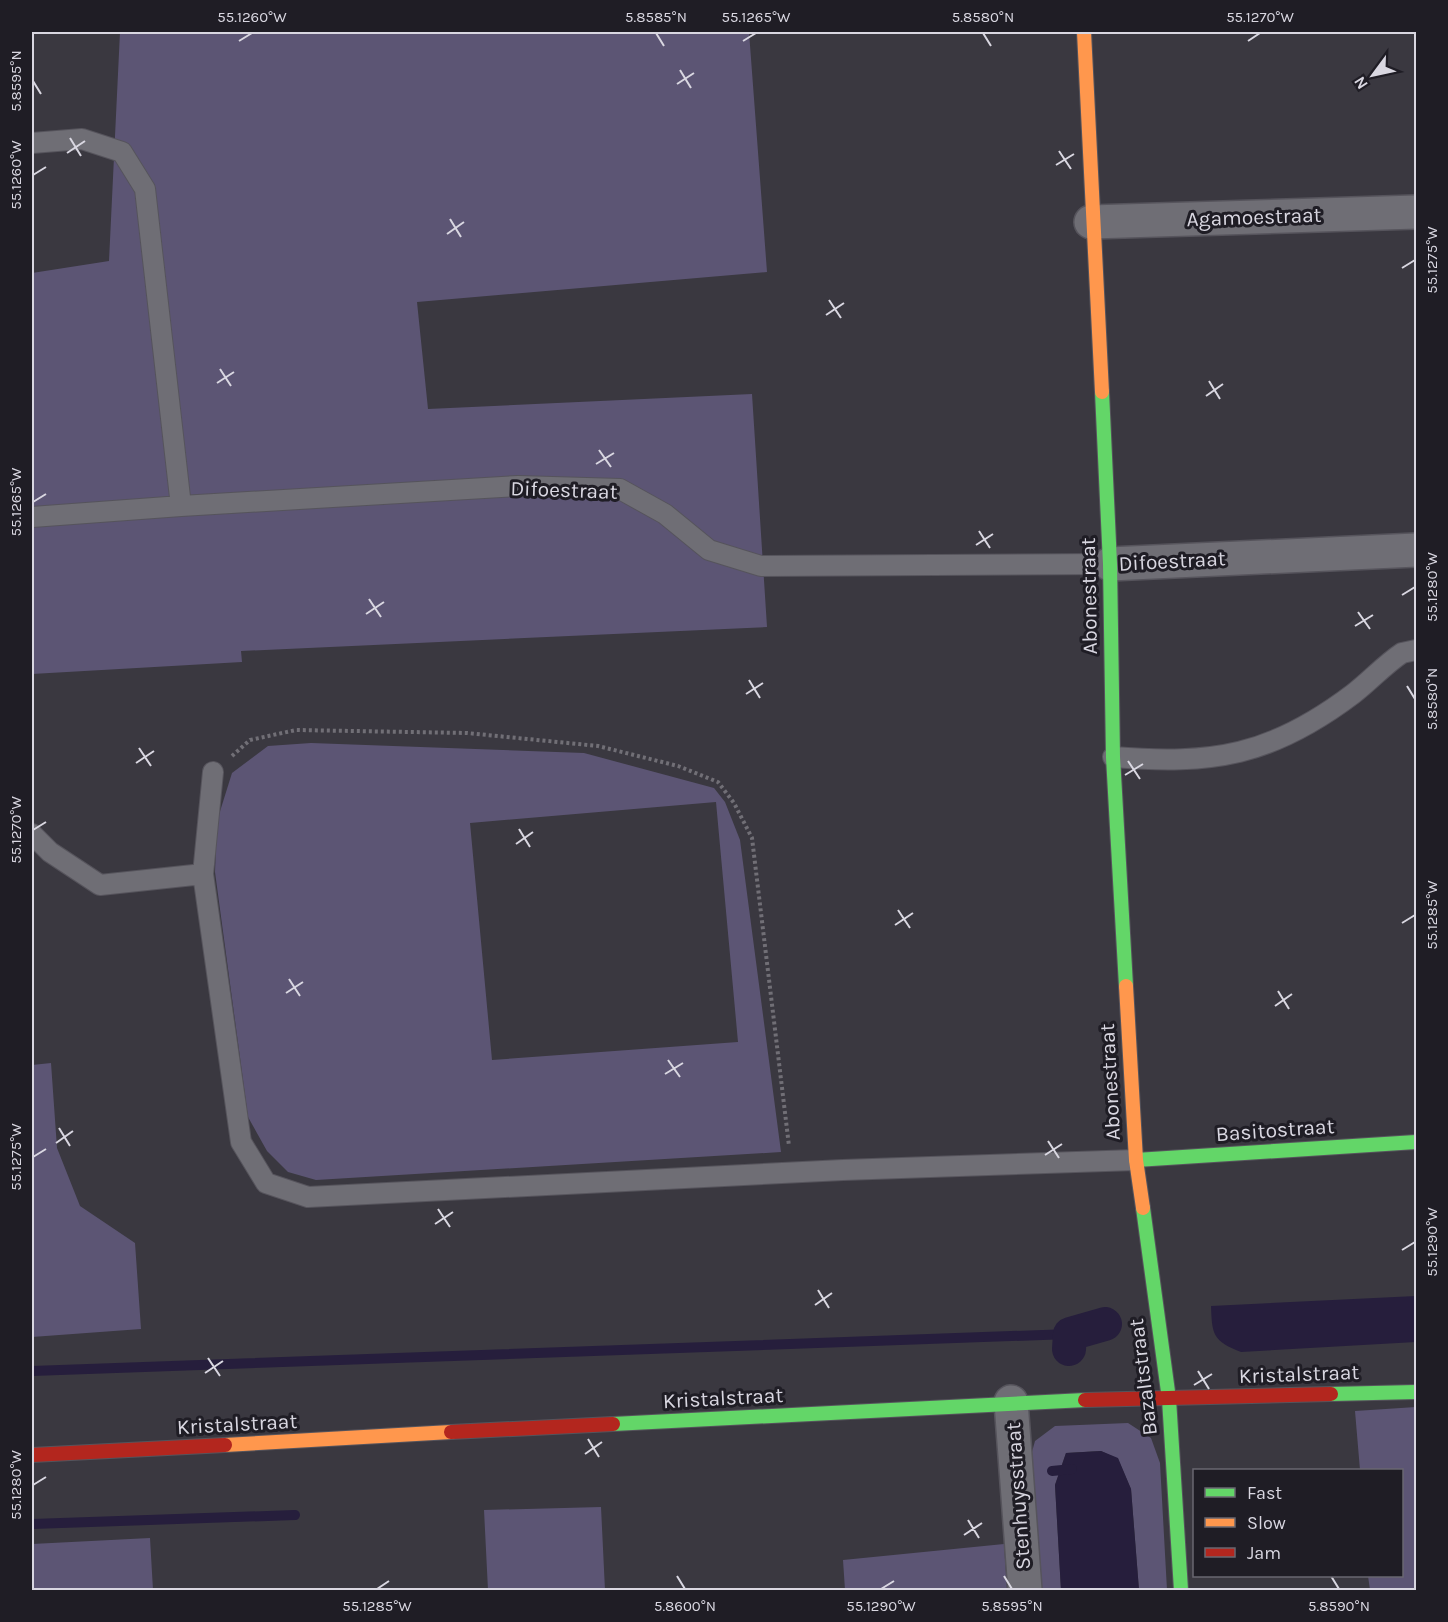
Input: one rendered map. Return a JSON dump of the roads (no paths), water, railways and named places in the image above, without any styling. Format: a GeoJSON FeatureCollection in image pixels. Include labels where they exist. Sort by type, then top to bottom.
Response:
{"type":"FeatureCollection","features":[{"type":"Feature","properties":{"kind":"street","name":"Abonestraat"},"geometry":{"type":"LineString","coordinates":[[1084,32],[1091,222],[1110,564],[1113,757],[1136,1160]]}},
{"type":"Feature","properties":{"kind":"street","name":"Agamoestraat"},"geometry":{"type":"LineString","coordinates":[[1091,222],[1416,212]]}},
{"type":"Feature","properties":{"kind":"street","name":"Difoestraat"},"geometry":{"type":"LineString","coordinates":[[1110,564],[1416,550]]}},
{"type":"Feature","properties":{"kind":"street","name":"Basitostraat"},"geometry":{"type":"LineString","coordinates":[[1136,1160],[1416,1142]]}},
{"type":"Feature","properties":{"kind":"street","name":"Bazaltstraat"},"geometry":{"type":"LineString","coordinates":[[1136,1160],[1169,1399],[1181,1590]]}},
{"type":"Feature","properties":{"kind":"street","name":"Kristalstraat"},"geometry":{"type":"LineString","coordinates":[[32,1455],[1011,1402],[1416,1392]]}},
{"type":"Feature","properties":{"kind":"street","name":"Stenhuysstraat"},"geometry":{"type":"LineString","coordinates":[[1011,1402],[1025,1590]]}},
{"type":"Feature","properties":{"kind":"lane"},"geometry":{"type":"LineString","coordinates":[[32,143],[82,139],[122,152],[145,189],[181,506]]}},
{"type":"Feature","properties":{"kind":"lane","name":"Difoestraat"},"geometry":{"type":"LineString","coordinates":[[32,517],[518,486],[620,489],[665,514],[709,550],[761,566],[1110,564]]}},
{"type":"Feature","properties":{"kind":"lane"},"geometry":{"type":"LineString","coordinates":[[1113,757],[1161,761],[1204,759],[1248,752],[1285,737],[1326,712],[1402,653],[1416,650]]}},
{"type":"Feature","properties":{"kind":"lane"},"geometry":{"type":"LineString","coordinates":[[213,772],[203,874],[241,1142],[266,1183],[308,1197],[792,1173],[1136,1160]]}},
{"type":"Feature","properties":{"kind":"lane"},"geometry":{"type":"LineString","coordinates":[[32,834],[50,852],[100,885],[203,874]]}},
{"type":"Feature","properties":{"kind":"waterway"},"geometry":{"type":"LineString","coordinates":[[1069,1349],[1070,1334],[1105,1324]]}},
{"type":"Feature","properties":{"kind":"waterway"},"geometry":{"type":"LineString","coordinates":[[32,1371],[1070,1334]]}},
{"type":"Feature","properties":{"kind":"waterway"},"geometry":{"type":"LineString","coordinates":[[1052,1471],[1072,1469]]}},
{"type":"Feature","properties":{"kind":"waterway"},"geometry":{"type":"LineString","coordinates":[[32,1524],[295,1515]]}}]}
